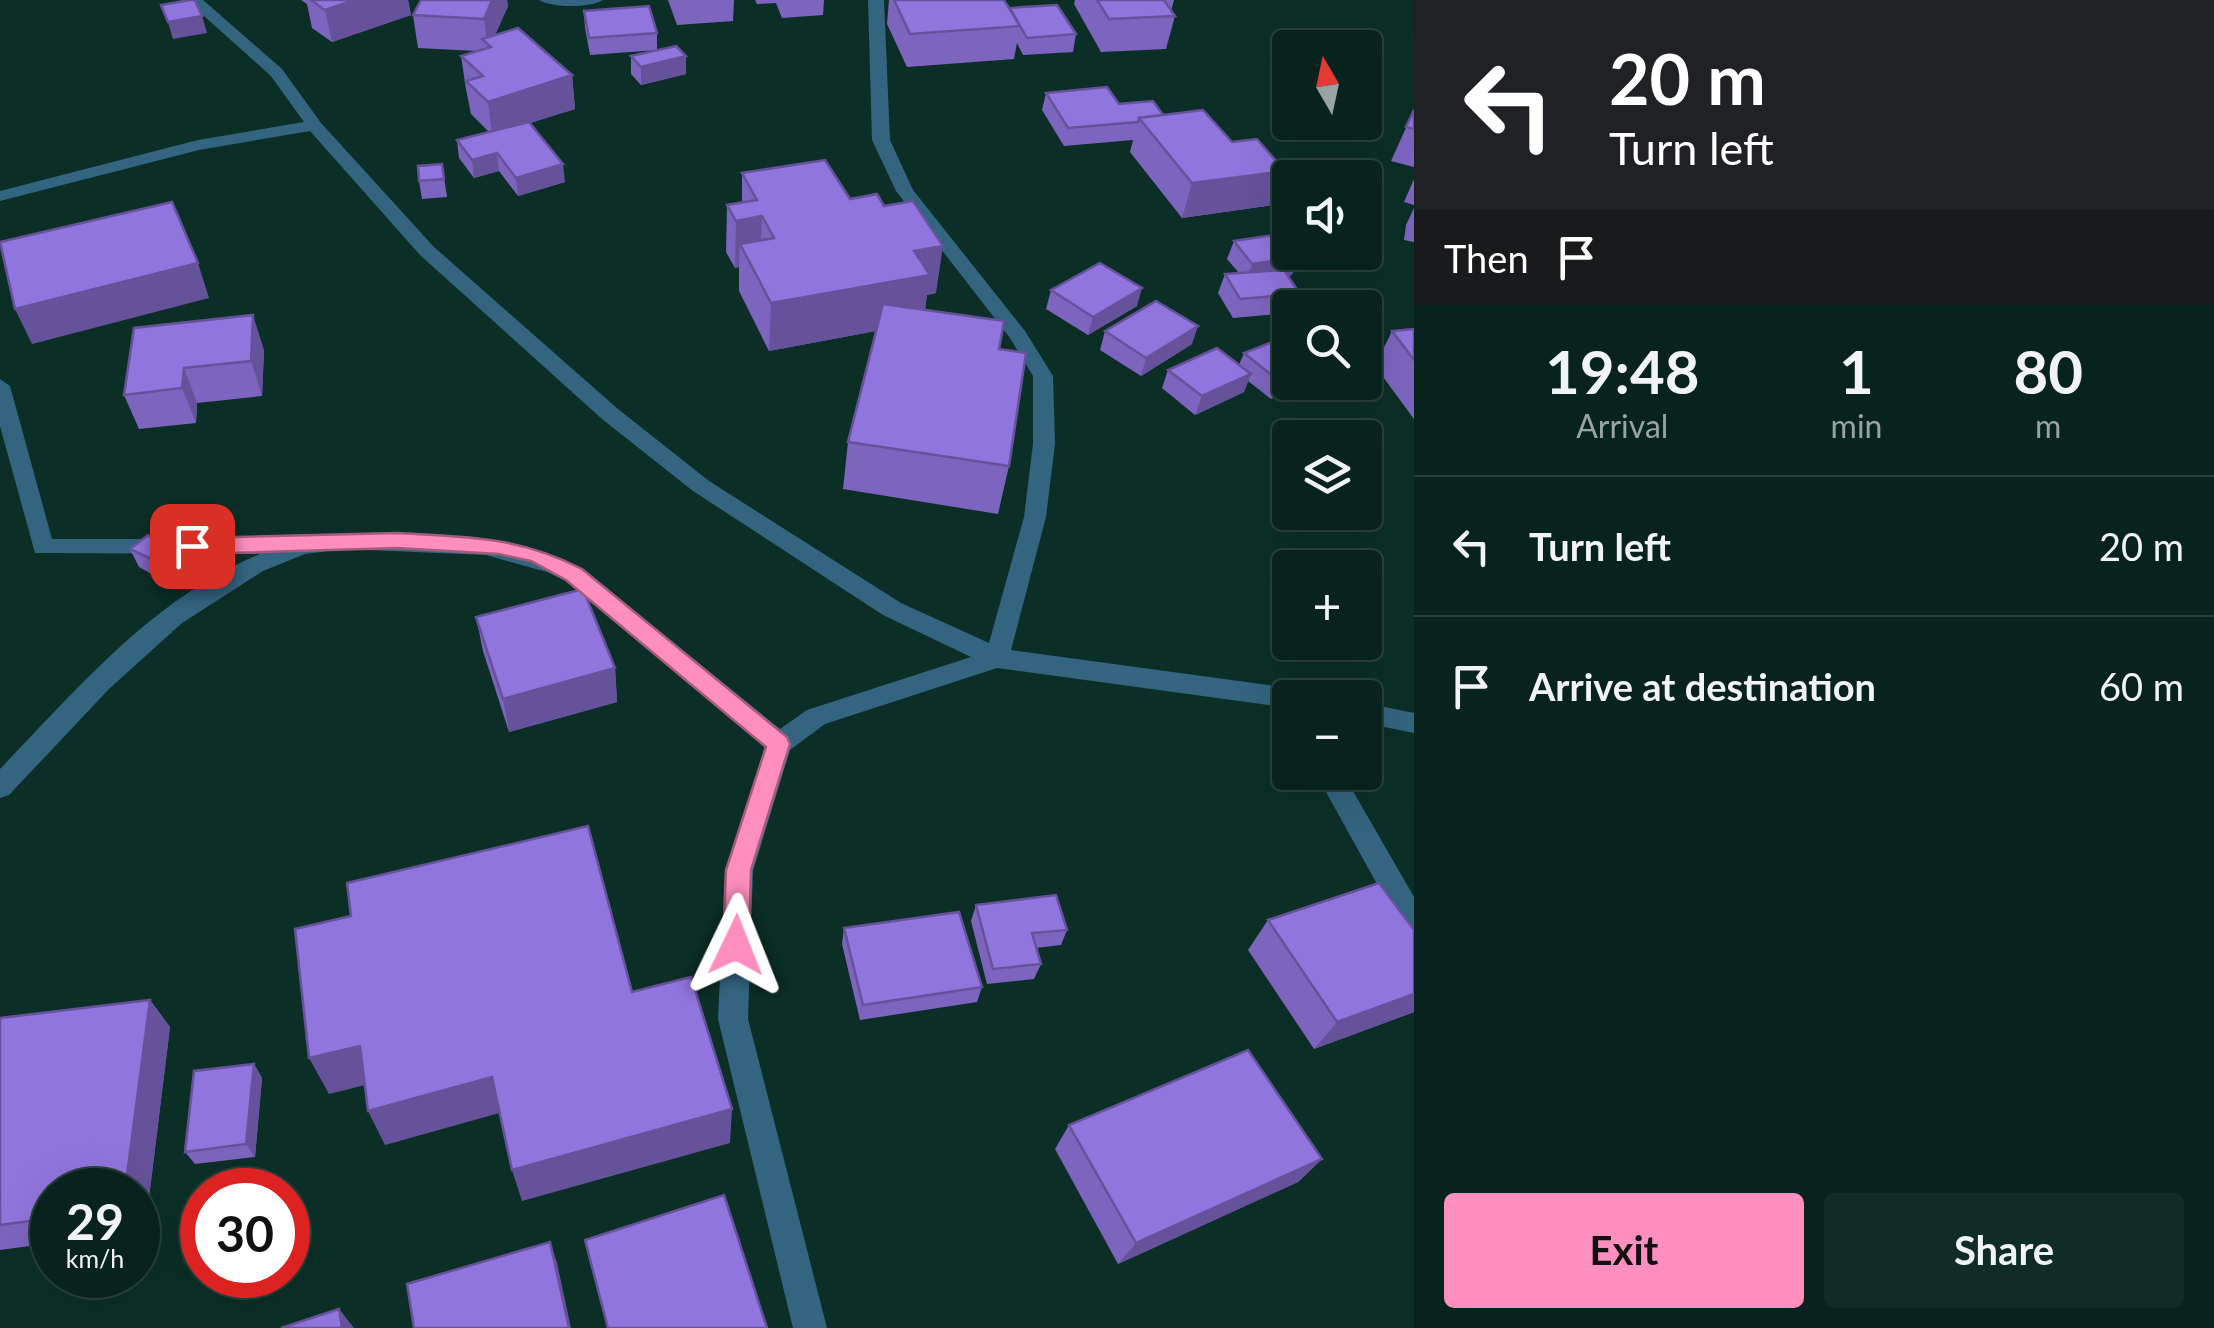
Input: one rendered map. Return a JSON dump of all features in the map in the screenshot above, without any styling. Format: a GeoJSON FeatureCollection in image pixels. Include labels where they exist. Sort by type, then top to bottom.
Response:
{"type":"FeatureCollection","features":[{"type":"Feature","properties":{"kind":"street"},"geometry":{"type":"LineString","coordinates":[[194,0],[273,70],[306,109],[314,125],[428,251],[610,414],[701,486],[892,609],[997,658],[1272,699]]}},
{"type":"Feature","properties":{"kind":"street"},"geometry":{"type":"LineString","coordinates":[[547,0],[595,0]]}},
{"type":"Feature","properties":{"kind":"street"},"geometry":{"type":"LineString","coordinates":[[876,0],[881,140],[905,191],[1018,336],[1043,376],[1044,444],[1035,517],[997,658]]}},
{"type":"Feature","properties":{"kind":"street"},"geometry":{"type":"LineString","coordinates":[[0,196],[198,145],[314,125]]}},
{"type":"Feature","properties":{"kind":"street"},"geometry":{"type":"LineString","coordinates":[[0,386],[44,547],[302,545],[397,540],[499,546],[537,555],[574,575],[778,744]]}},
{"type":"Feature","properties":{"kind":"street"},"geometry":{"type":"LineString","coordinates":[[0,786],[150,636],[216,588],[302,545]]}},
{"type":"Feature","properties":{"kind":"street"},"geometry":{"type":"LineString","coordinates":[[810,1328],[734,1020],[738,870],[778,744],[816,718],[997,658]]}},
{"type":"Feature","properties":{"kind":"street"},"geometry":{"type":"LineString","coordinates":[[1382,717],[1414,724]]}},
{"type":"Feature","properties":{"kind":"street"},"geometry":{"type":"LineString","coordinates":[[1338,790],[1414,924]]}},
{"type":"Feature","properties":{"kind":"building"},"geometry":{"type":"Polygon","coordinates":[[[195,0],[202,16],[168,22],[161,5],[195,0]]]}},
{"type":"Feature","properties":{"kind":"building"},"geometry":{"type":"Polygon","coordinates":[[[311,0],[354,0],[325,10],[311,0]]]}},
{"type":"Feature","properties":{"kind":"building"},"geometry":{"type":"Polygon","coordinates":[[[421,0],[492,0],[484,19],[413,15],[421,0]]]}},
{"type":"Feature","properties":{"kind":"building"},"geometry":{"type":"Polygon","coordinates":[[[894,0],[1004,0],[1020,26],[910,34],[894,0]]]}},
{"type":"Feature","properties":{"kind":"building"},"geometry":{"type":"Polygon","coordinates":[[[1097,0],[1164,0],[1175,16],[1109,19],[1097,0]]]}},
{"type":"Feature","properties":{"kind":"building"},"geometry":{"type":"Polygon","coordinates":[[[1057,5],[1076,34],[1027,38],[1010,8],[1057,5]]]}},
{"type":"Feature","properties":{"kind":"building"},"geometry":{"type":"Polygon","coordinates":[[[649,6],[657,33],[589,38],[584,11],[649,6]]]}},
{"type":"Feature","properties":{"kind":"building"},"geometry":{"type":"Polygon","coordinates":[[[518,28],[572,75],[488,102],[466,81],[483,76],[461,56],[491,47],[482,39],[518,28]]]}},
{"type":"Feature","properties":{"kind":"building"},"geometry":{"type":"Polygon","coordinates":[[[676,46],[686,56],[641,67],[631,56],[676,46]]]}},
{"type":"Feature","properties":{"kind":"building"},"geometry":{"type":"Polygon","coordinates":[[[1107,87],[1119,104],[1153,101],[1163,115],[1139,118],[1138,122],[1068,128],[1046,93],[1107,87]]]}},
{"type":"Feature","properties":{"kind":"building"},"geometry":{"type":"Polygon","coordinates":[[[1203,110],[1232,142],[1257,139],[1275,160],[1272,160],[1272,173],[1192,183],[1139,118],[1203,110]]]}},
{"type":"Feature","properties":{"kind":"building"},"geometry":{"type":"Polygon","coordinates":[[[1414,110],[1414,129],[1406,127],[1414,110]]]}},
{"type":"Feature","properties":{"kind":"building"},"geometry":{"type":"Polygon","coordinates":[[[529,122],[563,164],[516,178],[497,153],[472,160],[457,140],[529,122]]]}},
{"type":"Feature","properties":{"kind":"building"},"geometry":{"type":"Polygon","coordinates":[[[825,160],[850,199],[877,194],[884,206],[913,201],[943,246],[914,251],[930,275],[771,303],[740,244],[774,238],[762,216],[736,221],[727,205],[757,200],[742,173],[825,160]]]}},
{"type":"Feature","properties":{"kind":"building"},"geometry":{"type":"Polygon","coordinates":[[[442,164],[444,179],[419,181],[418,166],[442,164]]]}},
{"type":"Feature","properties":{"kind":"building"},"geometry":{"type":"Polygon","coordinates":[[[172,202],[198,263],[15,309],[0,242],[172,202]]]}},
{"type":"Feature","properties":{"kind":"building"},"geometry":{"type":"Polygon","coordinates":[[[1272,235],[1272,261],[1252,264],[1234,241],[1272,235]]]}},
{"type":"Feature","properties":{"kind":"building"},"geometry":{"type":"Polygon","coordinates":[[[1100,263],[1142,288],[1093,317],[1051,290],[1100,263]]]}},
{"type":"Feature","properties":{"kind":"building"},"geometry":{"type":"Polygon","coordinates":[[[1284,270],[1297,290],[1272,290],[1272,296],[1240,299],[1225,274],[1284,270]]]}},
{"type":"Feature","properties":{"kind":"building"},"geometry":{"type":"Polygon","coordinates":[[[1156,301],[1198,326],[1146,358],[1105,331],[1156,301]]]}},
{"type":"Feature","properties":{"kind":"building"},"geometry":{"type":"Polygon","coordinates":[[[883,304],[1004,321],[999,349],[1026,353],[1009,466],[848,442],[883,304]]]}},
{"type":"Feature","properties":{"kind":"building"},"geometry":{"type":"Polygon","coordinates":[[[253,315],[251,361],[184,368],[182,388],[124,395],[134,328],[253,315]]]}},
{"type":"Feature","properties":{"kind":"building"},"geometry":{"type":"Polygon","coordinates":[[[1414,329],[1414,360],[1392,331],[1414,329]]]}},
{"type":"Feature","properties":{"kind":"building"},"geometry":{"type":"Polygon","coordinates":[[[1272,342],[1272,375],[1244,353],[1272,342]]]}},
{"type":"Feature","properties":{"kind":"building"},"geometry":{"type":"Polygon","coordinates":[[[1217,348],[1251,374],[1202,396],[1168,370],[1217,348]]]}},
{"type":"Feature","properties":{"kind":"building"},"geometry":{"type":"Polygon","coordinates":[[[148,535],[166,545],[149,558],[130,549],[148,535]]]}},
{"type":"Feature","properties":{"kind":"building"},"geometry":{"type":"Polygon","coordinates":[[[583,589],[615,668],[503,699],[476,617],[583,589]]]}},
{"type":"Feature","properties":{"kind":"building"},"geometry":{"type":"Polygon","coordinates":[[[588,826],[632,992],[691,977],[732,1109],[512,1170],[492,1077],[368,1111],[360,1046],[309,1058],[295,929],[351,916],[347,883],[588,826]]]}},
{"type":"Feature","properties":{"kind":"building"},"geometry":{"type":"Polygon","coordinates":[[[1379,883],[1414,930],[1414,994],[1337,1022],[1268,920],[1379,883]]]}},
{"type":"Feature","properties":{"kind":"building"},"geometry":{"type":"Polygon","coordinates":[[[1056,895],[1067,930],[1032,933],[1041,964],[993,969],[976,905],[1056,895]]]}},
{"type":"Feature","properties":{"kind":"building"},"geometry":{"type":"Polygon","coordinates":[[[959,912],[982,987],[863,1005],[844,928],[959,912]]]}},
{"type":"Feature","properties":{"kind":"building"},"geometry":{"type":"Polygon","coordinates":[[[150,1000],[128,1168],[30,1168],[30,1221],[0,1225],[0,1018],[150,1000]]]}},
{"type":"Feature","properties":{"kind":"building"},"geometry":{"type":"Polygon","coordinates":[[[1248,1050],[1322,1159],[1136,1243],[1069,1125],[1248,1050]]]}},
{"type":"Feature","properties":{"kind":"building"},"geometry":{"type":"Polygon","coordinates":[[[254,1064],[246,1144],[185,1152],[194,1071],[254,1064]]]}},
{"type":"Feature","properties":{"kind":"building"},"geometry":{"type":"Polygon","coordinates":[[[724,1195],[767,1328],[608,1328],[585,1240],[724,1195]]]}},
{"type":"Feature","properties":{"kind":"building"},"geometry":{"type":"Polygon","coordinates":[[[550,1242],[569,1328],[414,1328],[407,1284],[550,1242]]]}},
{"type":"Feature","properties":{"kind":"building"},"geometry":{"type":"Polygon","coordinates":[[[339,1309],[342,1328],[281,1328],[339,1309]]]}},
{"type":"Feature","properties":{"kind":"route"},"geometry":{"type":"LineString","coordinates":[[192,546],[397,540],[499,546],[537,555],[574,575],[778,744],[738,870],[736,945]]}}]}
